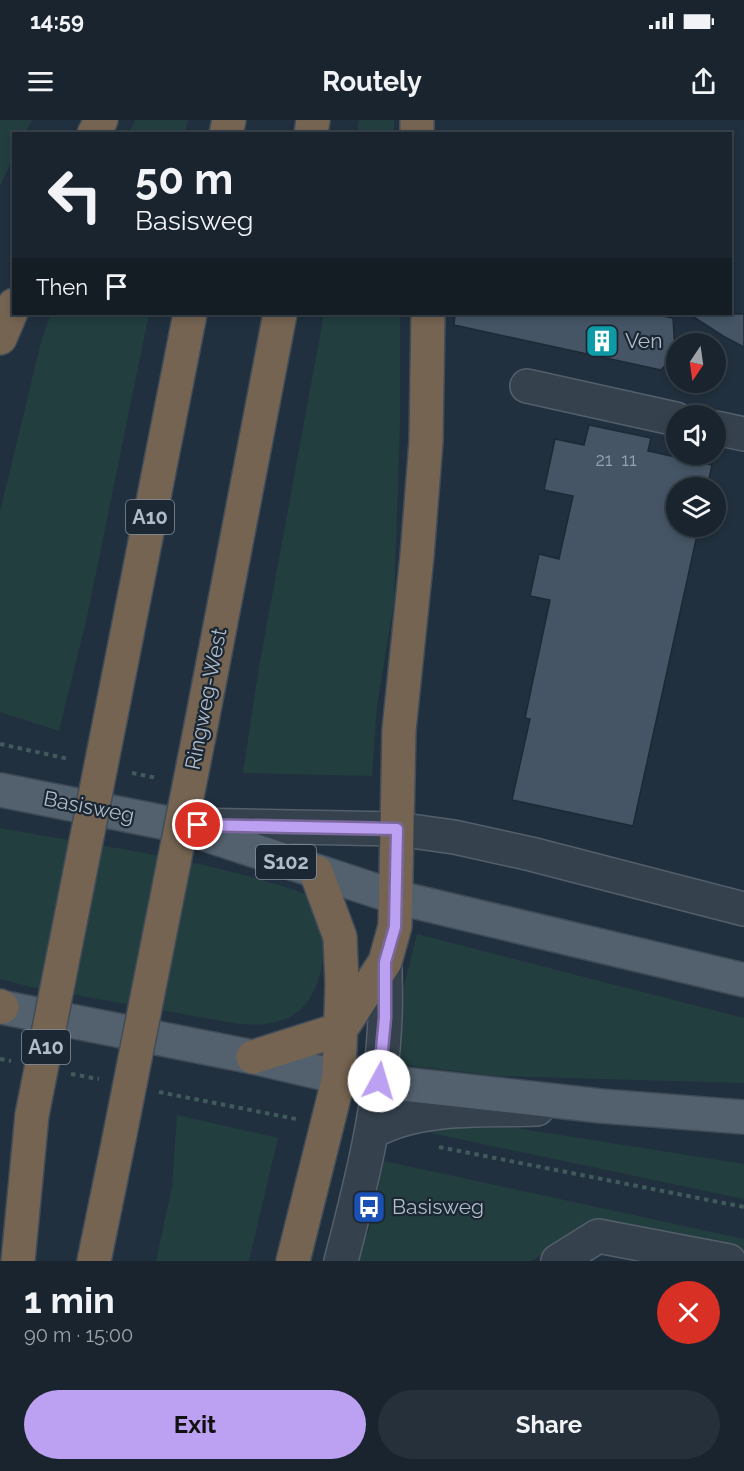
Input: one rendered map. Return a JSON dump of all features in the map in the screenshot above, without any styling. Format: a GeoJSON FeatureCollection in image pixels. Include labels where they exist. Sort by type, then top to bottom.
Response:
{"type":"FeatureCollection","features":[{"type":"Feature","properties":{"kind":"highway"},"geometry":{"type":"LineString","coordinates":[[0,338],[12,309]]}},
{"type":"Feature","properties":{"kind":"highway","name":"A10"},"geometry":{"type":"LineString","coordinates":[[0,1249],[32,1116],[190,315]]}},
{"type":"Feature","properties":{"kind":"highway","name":"Ringweg-West"},"geometry":{"type":"LineString","coordinates":[[94,1261],[199,736],[280,315]]}},
{"type":"Feature","properties":{"kind":"highway"},"geometry":{"type":"LineString","coordinates":[[253,1057],[340,1029],[385,962],[395,927],[399,730],[426,442],[428,315]]}},
{"type":"Feature","properties":{"kind":"highway"},"geometry":{"type":"LineString","coordinates":[[292,1261],[339,1077],[342,984],[340,937],[316,872]]}},
{"type":"Feature","properties":{"kind":"highway","name":"A10"},"geometry":{"type":"LineString","coordinates":[[18,1261],[32,1116]]}},
{"type":"Feature","properties":{"kind":"main road","name":"Basisweg"},"geometry":{"type":"LineString","coordinates":[[0,790],[177,825],[395,897],[744,980]]}},
{"type":"Feature","properties":{"kind":"main road"},"geometry":{"type":"LineString","coordinates":[[0,1007],[253,1057],[339,1077],[601,1106],[744,1117]]}},
{"type":"Feature","properties":{"kind":"lane"},"geometry":{"type":"LineString","coordinates":[[527,386],[666,417]]}},
{"type":"Feature","properties":{"kind":"lane","name":"Basisweg"},"geometry":{"type":"LineString","coordinates":[[177,825],[397,829],[454,837],[531,854],[744,909]]}},
{"type":"Feature","properties":{"kind":"lane"},"geometry":{"type":"LineString","coordinates":[[341,1261],[372,1132],[385,1018],[385,962]]}},
{"type":"Feature","properties":{"kind":"lane"},"geometry":{"type":"LineString","coordinates":[[372,1132],[388,1123],[419,1115],[601,1106]]}},
{"type":"Feature","properties":{"kind":"lane"},"geometry":{"type":"LineString","coordinates":[[558,1261],[598,1236],[729,1261]]}},
{"type":"Feature","properties":{"kind":"green space"},"geometry":{"type":"Polygon","coordinates":[[[0,120],[32,120],[26,132],[12,132],[12,160],[0,186],[0,120]]]}},
{"type":"Feature","properties":{"kind":"green space"},"geometry":{"type":"Polygon","coordinates":[[[135,120],[188,120],[185,132],[129,132],[135,120]]]}},
{"type":"Feature","properties":{"kind":"green space"},"geometry":{"type":"Polygon","coordinates":[[[359,120],[394,120],[394,132],[357,132],[359,120]]]}},
{"type":"Feature","properties":{"kind":"green space"},"geometry":{"type":"Polygon","coordinates":[[[51,315],[149,315],[87,617],[59,731],[0,712],[0,512],[41,342],[51,315]]]}},
{"type":"Feature","properties":{"kind":"green space"},"geometry":{"type":"Polygon","coordinates":[[[324,315],[400,315],[400,424],[394,602],[377,705],[372,776],[243,773],[259,667],[324,315]]]}},
{"type":"Feature","properties":{"kind":"green space"},"geometry":{"type":"Polygon","coordinates":[[[0,828],[194,863],[233,872],[308,895],[322,929],[323,959],[315,989],[308,1002],[286,1019],[268,1023],[239,1024],[31,987],[0,979],[0,828]]]}},
{"type":"Feature","properties":{"kind":"green space"},"geometry":{"type":"Polygon","coordinates":[[[417,934],[744,1018],[744,1083],[499,1076],[389,1063],[393,1029],[417,934]]]}},
{"type":"Feature","properties":{"kind":"green space"},"geometry":{"type":"Polygon","coordinates":[[[177,1115],[278,1138],[249,1261],[156,1261],[172,1187],[177,1115]]]}},
{"type":"Feature","properties":{"kind":"green space"},"geometry":{"type":"Polygon","coordinates":[[[441,1126],[510,1127],[744,1164],[744,1199],[412,1129],[441,1126]]]}},
{"type":"Feature","properties":{"kind":"green space"},"geometry":{"type":"Polygon","coordinates":[[[384,1161],[744,1239],[744,1256],[591,1226],[531,1261],[351,1261],[358,1233],[368,1234],[384,1161]]]}},
{"type":"Feature","properties":{"kind":"building"},"geometry":{"type":"Polygon","coordinates":[[[744,314],[744,347],[726,338],[726,333],[718,333],[691,315],[744,314]]]}},
{"type":"Feature","properties":{"kind":"building","name":"Ven"},"geometry":{"type":"Polygon","coordinates":[[[455,315],[658,315],[673,318],[674,333],[666,333],[666,365],[661,370],[454,325],[455,315]]]}},
{"type":"Feature","properties":{"kind":"building"},"geometry":{"type":"Polygon","coordinates":[[[589,425],[651,438],[648,451],[666,455],[666,465],[712,465],[709,477],[666,477],[666,537],[697,537],[633,826],[512,800],[530,719],[525,718],[550,600],[530,596],[539,554],[559,559],[573,496],[544,490],[555,439],[584,445],[589,425]]]}},
{"type":"Feature","properties":{"kind":"place","name":"Ven"},"geometry":{"type":"Point","coordinates":[602,341]}},
{"type":"Feature","properties":{"kind":"place","name":"Basisweg"},"geometry":{"type":"Point","coordinates":[369,1207]}},
{"type":"Feature","properties":{"kind":"route"},"geometry":{"type":"LineString","coordinates":[[198,825],[397,829],[395,927],[385,962],[385,1018],[379,1081]]}}]}
